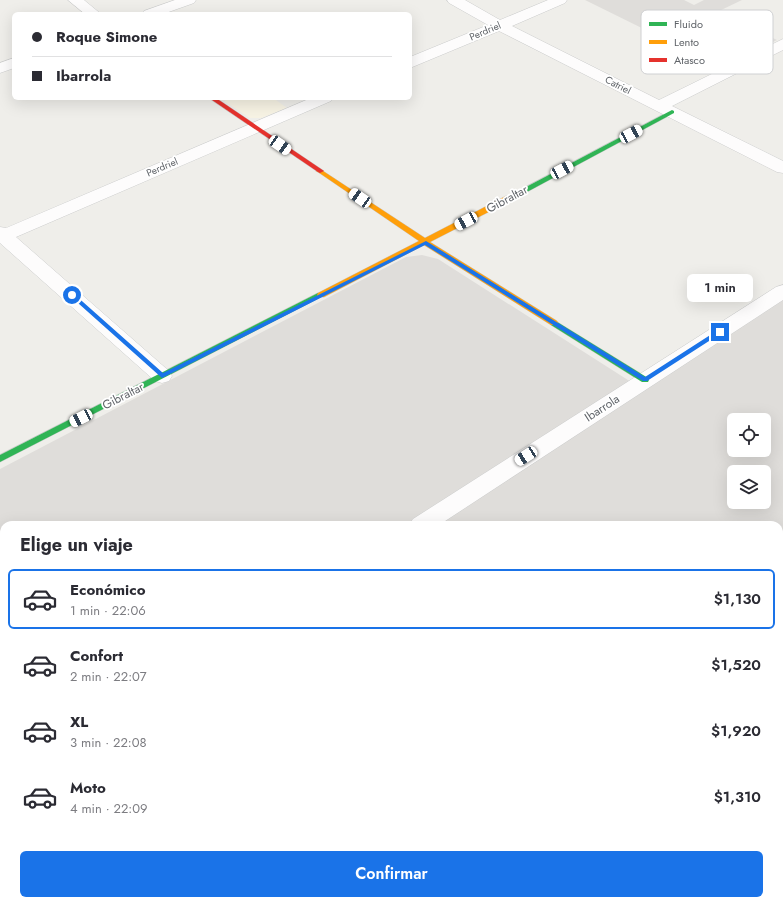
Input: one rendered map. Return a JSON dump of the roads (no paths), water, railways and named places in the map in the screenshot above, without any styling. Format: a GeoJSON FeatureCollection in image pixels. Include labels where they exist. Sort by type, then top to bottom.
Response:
{"type":"FeatureCollection","features":[{"type":"Feature","properties":{"kind":"street"},"geometry":{"type":"LineString","coordinates":[[75,0],[91,12]]}},
{"type":"Feature","properties":{"kind":"street"},"geometry":{"type":"LineString","coordinates":[[155,12],[189,0]]}},
{"type":"Feature","properties":{"kind":"street","name":"Catriel"},"geometry":{"type":"LineString","coordinates":[[454,0],[499,25],[783,168]]}},
{"type":"Feature","properties":{"kind":"street","name":"Perdriel"},"geometry":{"type":"LineString","coordinates":[[412,62],[560,0]]}},
{"type":"Feature","properties":{"kind":"street","name":"Gibraltar"},"geometry":{"type":"LineString","coordinates":[[773,50],[783,44]]}},
{"type":"Feature","properties":{"kind":"street"},"geometry":{"type":"LineString","coordinates":[[0,68],[12,64]]}},
{"type":"Feature","properties":{"kind":"street","name":"Gibraltar"},"geometry":{"type":"LineString","coordinates":[[0,459],[426,242],[729,74]]}},
{"type":"Feature","properties":{"kind":"street"},"geometry":{"type":"LineString","coordinates":[[215,100],[254,128],[426,242],[645,380]]}},
{"type":"Feature","properties":{"kind":"street","name":"Perdriel"},"geometry":{"type":"LineString","coordinates":[[1,235],[320,100]]}},
{"type":"Feature","properties":{"kind":"street"},"geometry":{"type":"LineString","coordinates":[[1,235],[162,376]]}},
{"type":"Feature","properties":{"kind":"street","name":"Ibarrola"},"geometry":{"type":"LineString","coordinates":[[427,521],[783,292]]}}]}
